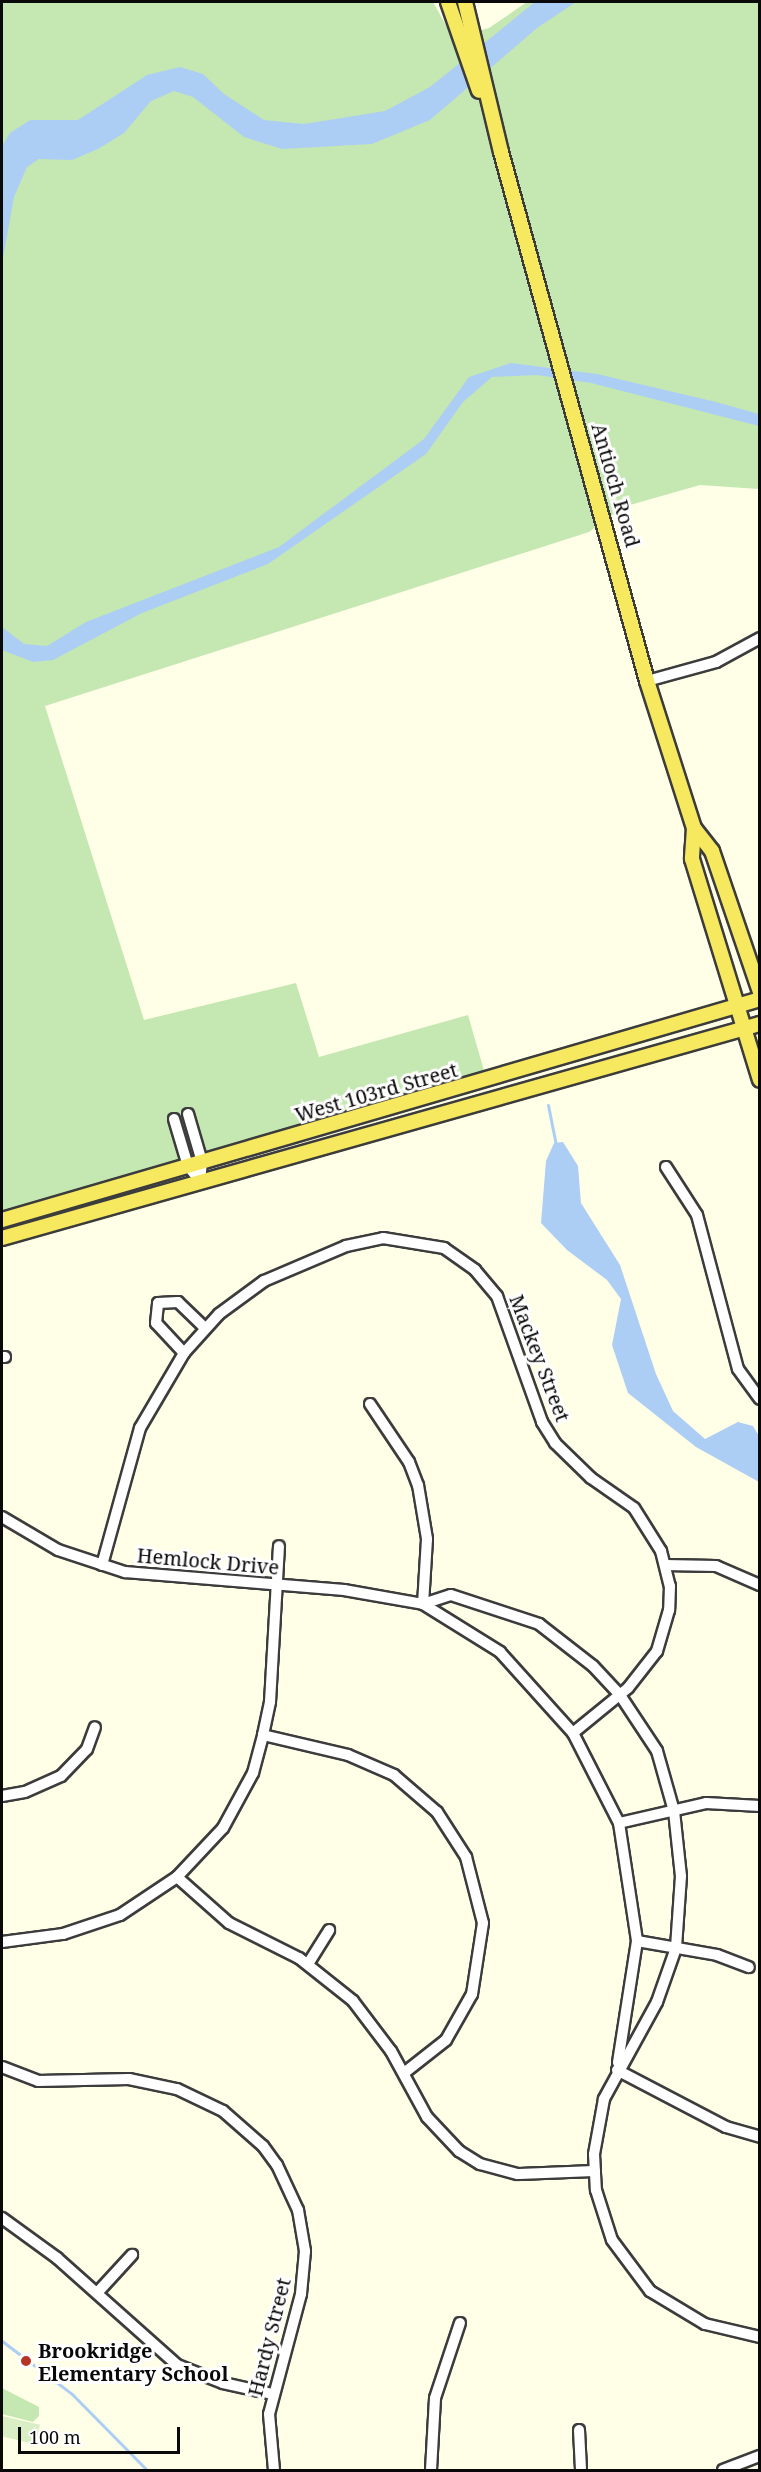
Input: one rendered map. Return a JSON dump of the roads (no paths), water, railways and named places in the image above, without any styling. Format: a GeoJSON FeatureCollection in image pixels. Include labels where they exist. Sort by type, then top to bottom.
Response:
{"type":"FeatureCollection","features":[{"type":"Feature","properties":{"kind":"main road","name":"Antioch Road"},"geometry":{"type":"LineString","coordinates":[[448,2],[459,39],[501,152]]}},
{"type":"Feature","properties":{"kind":"main road","name":"Antioch Road"},"geometry":{"type":"LineString","coordinates":[[465,2],[501,152],[647,681],[694,828],[692,859],[759,1080]]}},
{"type":"Feature","properties":{"kind":"main road","name":"Antioch Road"},"geometry":{"type":"LineString","coordinates":[[694,828],[707,843],[724,883],[759,992]]}},
{"type":"Feature","properties":{"kind":"main road","name":"West 103rd Street"},"geometry":{"type":"LineString","coordinates":[[2,1220],[759,999]]}},
{"type":"Feature","properties":{"kind":"main road","name":"West 103rd Street"},"geometry":{"type":"LineString","coordinates":[[2,1238],[759,1024]]}},
{"type":"Feature","properties":{"kind":"street"},"geometry":{"type":"LineString","coordinates":[[647,681],[716,662],[759,638]]}},
{"type":"Feature","properties":{"kind":"street"},"geometry":{"type":"LineString","coordinates":[[188,1114],[202,1162],[200,1181]]}},
{"type":"Feature","properties":{"kind":"street"},"geometry":{"type":"LineString","coordinates":[[174,1119],[188,1166],[200,1181]]}},
{"type":"Feature","properties":{"kind":"street"},"geometry":{"type":"LineString","coordinates":[[666,1167],[697,1215],[738,1369],[759,1399]]}},
{"type":"Feature","properties":{"kind":"street","name":"Mackey Street"},"geometry":{"type":"LineString","coordinates":[[205,1328],[264,1281],[346,1246],[383,1238],[444,1248],[485,1279],[507,1315],[542,1422],[573,1463],[641,1516],[665,1565],[669,1610],[661,1642],[641,1676],[573,1732]]}},
{"type":"Feature","properties":{"kind":"street"},"geometry":{"type":"LineString","coordinates":[[102,1565],[121,1486],[140,1428],[184,1353],[205,1328],[178,1302],[158,1303],[156,1323],[184,1353]]}},
{"type":"Feature","properties":{"kind":"street"},"geometry":{"type":"LineString","coordinates":[[370,1404],[409,1462],[421,1497],[427,1539],[423,1604]]}},
{"type":"Feature","properties":{"kind":"street","name":"Hemlock Drive"},"geometry":{"type":"LineString","coordinates":[[2,1517],[58,1550],[102,1565],[151,1575],[278,1585],[423,1604],[500,1652],[573,1732],[619,1822],[637,1941],[617,2070]]}},
{"type":"Feature","properties":{"kind":"street"},"geometry":{"type":"LineString","coordinates":[[2,1942],[91,1926],[146,1901],[204,1852],[236,1807],[253,1773],[263,1736],[278,1585],[279,1546]]}},
{"type":"Feature","properties":{"kind":"street"},"geometry":{"type":"LineString","coordinates":[[665,1565],[716,1566],[759,1585]]}},
{"type":"Feature","properties":{"kind":"street","name":"Hemlock Drive"},"geometry":{"type":"LineString","coordinates":[[423,1604],[451,1595],[539,1624],[593,1666],[620,1695],[657,1751],[674,1811],[681,1876],[676,1948],[657,2002],[617,2070],[601,2109],[595,2171],[612,2240],[650,2291],[705,2324],[759,2337]]}},
{"type":"Feature","properties":{"kind":"street"},"geometry":{"type":"LineString","coordinates":[[2,1796],[26,1792],[61,1776],[87,1749],[95,1727]]}},
{"type":"Feature","properties":{"kind":"street"},"geometry":{"type":"LineString","coordinates":[[263,1736],[348,1755],[394,1775],[437,1812],[466,1857],[483,1923],[472,1994],[446,2040],[404,2073]]}},
{"type":"Feature","properties":{"kind":"street"},"geometry":{"type":"LineString","coordinates":[[619,1822],[706,1803],[759,1806]]}},
{"type":"Feature","properties":{"kind":"street"},"geometry":{"type":"LineString","coordinates":[[177,1877],[229,1923],[308,1964],[367,2017],[404,2073],[437,2131],[480,2164],[518,2174],[595,2171]]}},
{"type":"Feature","properties":{"kind":"street"},"geometry":{"type":"LineString","coordinates":[[308,1964],[329,1930]]}},
{"type":"Feature","properties":{"kind":"street"},"geometry":{"type":"LineString","coordinates":[[637,1941],[749,1966]]}},
{"type":"Feature","properties":{"kind":"street","name":"Hardy Street"},"geometry":{"type":"LineString","coordinates":[[2,2067],[38,2081],[129,2079],[177,2089],[223,2111],[263,2146],[289,2187],[305,2251],[301,2294],[272,2394],[268,2425],[274,2470]]}},
{"type":"Feature","properties":{"kind":"street"},"geometry":{"type":"LineString","coordinates":[[617,2070],[726,2127],[759,2137]]}},
{"type":"Feature","properties":{"kind":"street"},"geometry":{"type":"LineString","coordinates":[[2,2218],[97,2293],[177,2364],[223,2383],[272,2394]]}},
{"type":"Feature","properties":{"kind":"street"},"geometry":{"type":"LineString","coordinates":[[97,2293],[132,2255]]}},
{"type":"Feature","properties":{"kind":"street"},"geometry":{"type":"LineString","coordinates":[[431,2470],[435,2398],[460,2323]]}},
{"type":"Feature","properties":{"kind":"street"},"geometry":{"type":"LineString","coordinates":[[579,2430],[581,2470]]}},
{"type":"Feature","properties":{"kind":"street"},"geometry":{"type":"LineString","coordinates":[[723,2470],[759,2456]]}},
{"type":"Feature","properties":{"kind":"water"},"geometry":{"type":"Polygon","coordinates":[[[535,2],[576,2],[537,28],[430,120],[372,144],[282,149],[244,137],[193,97],[174,91],[151,101],[124,133],[98,149],[72,160],[39,159],[27,167],[14,197],[2,264],[2,146],[10,133],[30,120],[78,120],[147,75],[180,67],[203,74],[224,94],[264,120],[304,124],[385,111],[430,87],[535,2]]]}},
{"type":"Feature","properties":{"kind":"water"},"geometry":{"type":"Polygon","coordinates":[[[511,363],[597,374],[716,402],[759,414],[759,426],[591,383],[537,375],[492,377],[463,402],[426,454],[268,564],[142,613],[53,660],[33,662],[2,650],[2,627],[24,644],[47,646],[86,622],[279,547],[424,439],[469,377],[511,363]]]}},
{"type":"Feature","properties":{"kind":"water"},"geometry":{"type":"Polygon","coordinates":[[[563,1142],[578,1166],[581,1203],[620,1265],[656,1374],[673,1411],[705,1439],[738,1422],[753,1426],[759,1436],[759,1482],[696,1447],[628,1393],[612,1345],[621,1299],[607,1280],[567,1250],[541,1223],[546,1161],[554,1143],[563,1142]]]}},
{"type":"Feature","properties":{"kind":"waterway"},"geometry":{"type":"LineString","coordinates":[[548,1105],[556,1145]]}},
{"type":"Feature","properties":{"kind":"waterway"},"geometry":{"type":"LineString","coordinates":[[2,2341],[72,2394],[147,2470]]}},
{"type":"Feature","properties":{"kind":"place","name":"Brookridge Elementary School"},"geometry":{"type":"Point","coordinates":[26,2361]}}]}
